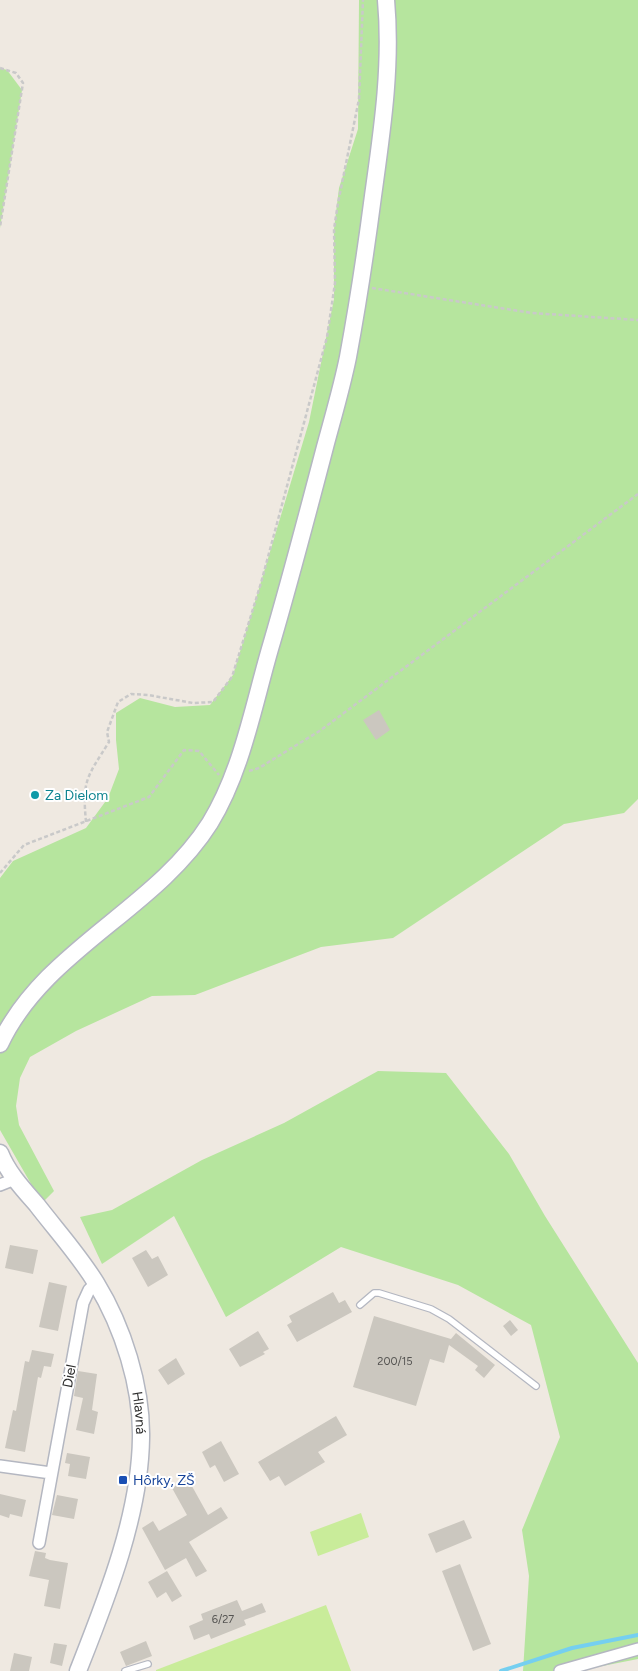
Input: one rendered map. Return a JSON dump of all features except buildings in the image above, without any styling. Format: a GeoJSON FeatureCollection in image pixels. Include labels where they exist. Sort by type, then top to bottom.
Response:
{"type":"FeatureCollection","features":[{"type":"Feature","properties":{"kind":"street"},"geometry":{"type":"LineString","coordinates":[[0,1044],[14,1017],[32,994],[139,900],[194,845],[211,821],[234,776],[297,556],[347,359],[361,286],[388,71],[386,0]]}},
{"type":"Feature","properties":{"kind":"street","name":"Hlavná"},"geometry":{"type":"LineString","coordinates":[[0,1153],[8,1182],[78,1255],[111,1312],[132,1374],[140,1420],[140,1455],[128,1527],[117,1564],[79,1671]]}},
{"type":"Feature","properties":{"kind":"street","name":"Diel"},"geometry":{"type":"LineString","coordinates":[[39,1543],[83,1303],[89,1290],[96,1284]]}},
{"type":"Feature","properties":{"kind":"street"},"geometry":{"type":"LineString","coordinates":[[0,1466],[51,1473]]}},
{"type":"Feature","properties":{"kind":"street"},"geometry":{"type":"LineString","coordinates":[[560,1671],[638,1649]]}},
{"type":"Feature","properties":{"kind":"lane"},"geometry":{"type":"LineString","coordinates":[[360,1305],[374,1293],[379,1292],[431,1309],[448,1319],[536,1386]]}},
{"type":"Feature","properties":{"kind":"lane"},"geometry":{"type":"LineString","coordinates":[[125,1671],[148,1664]]}},
{"type":"Feature","properties":{"kind":"path"},"geometry":{"type":"LineString","coordinates":[[86,822],[83,794],[87,778],[109,742],[107,732],[118,702],[131,694],[193,703],[213,702],[232,677],[261,583],[327,337],[334,283],[334,229],[359,98],[363,0]]}},
{"type":"Feature","properties":{"kind":"path"},"geometry":{"type":"LineString","coordinates":[[0,68],[16,73],[24,83],[0,227]]}},
{"type":"Feature","properties":{"kind":"path"},"geometry":{"type":"LineString","coordinates":[[361,286],[532,313],[638,320]]}},
{"type":"Feature","properties":{"kind":"path"},"geometry":{"type":"LineString","coordinates":[[260,768],[321,730],[638,494]]}},
{"type":"Feature","properties":{"kind":"path"},"geometry":{"type":"LineString","coordinates":[[0,873],[24,845],[149,797],[184,750],[199,751],[219,775],[234,776]]}},
{"type":"Feature","properties":{"kind":"green space"},"geometry":{"type":"Polygon","coordinates":[[[359,0],[638,0],[638,799],[624,813],[564,824],[393,938],[321,947],[195,995],[152,996],[76,1031],[30,1057],[20,1078],[16,1106],[19,1125],[54,1191],[42,1203],[0,1130],[0,878],[13,861],[86,828],[108,798],[119,769],[116,713],[140,698],[175,707],[210,705],[233,675],[309,422],[334,299],[334,229],[339,188],[358,129],[359,0]]]}},
{"type":"Feature","properties":{"kind":"green space"},"geometry":{"type":"Polygon","coordinates":[[[0,68],[7,70],[22,90],[0,228],[0,68]]]}},
{"type":"Feature","properties":{"kind":"green space"},"geometry":{"type":"Polygon","coordinates":[[[378,1071],[446,1073],[509,1154],[545,1216],[638,1363],[638,1659],[577,1671],[523,1671],[529,1576],[522,1530],[560,1437],[531,1325],[458,1285],[341,1247],[226,1317],[174,1216],[102,1264],[80,1217],[112,1210],[202,1160],[284,1123],[378,1071]]]}},
{"type":"Feature","properties":{"kind":"green space"},"geometry":{"type":"Polygon","coordinates":[[[361,1513],[369,1537],[318,1556],[310,1532],[361,1513]]]}},
{"type":"Feature","properties":{"kind":"green space"},"geometry":{"type":"Polygon","coordinates":[[[326,1605],[351,1671],[156,1671],[156,1670],[326,1605]]]}},
{"type":"Feature","properties":{"kind":"waterway"},"geometry":{"type":"LineString","coordinates":[[501,1671],[572,1648],[638,1635]]}},
{"type":"Feature","properties":{"kind":"place","name":"Za Dielom"},"geometry":{"type":"Point","coordinates":[35,795]}},
{"type":"Feature","properties":{"kind":"place","name":"Hôrky, ZŠ"},"geometry":{"type":"Point","coordinates":[123,1480]}}]}
